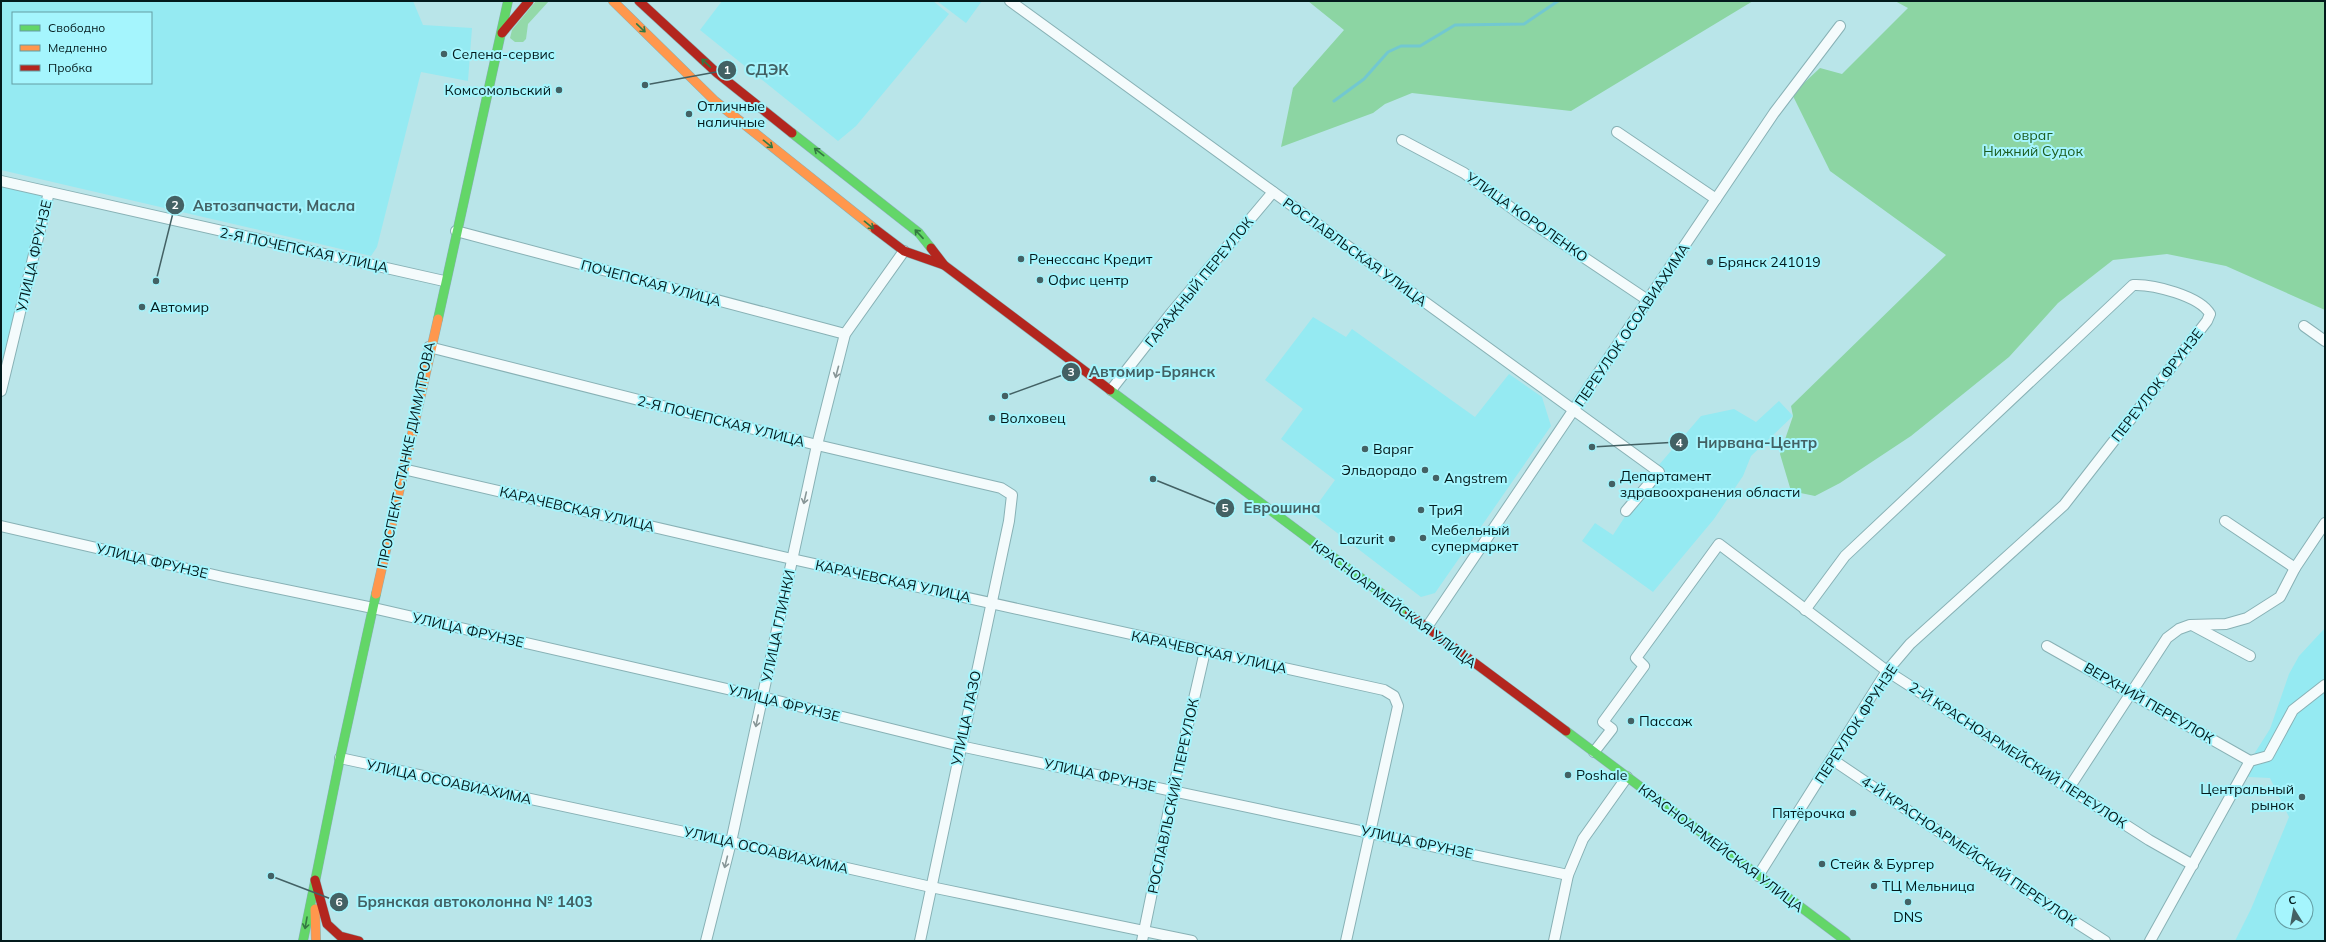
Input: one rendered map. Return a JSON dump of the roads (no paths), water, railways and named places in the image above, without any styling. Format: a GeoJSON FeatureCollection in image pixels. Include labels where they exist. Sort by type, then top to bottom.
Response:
{"type":"FeatureCollection","features":[{"type":"Feature","properties":{"kind":"main road","name":"ПРОСПЕКТ СТАНКЕ ДИМИТРОВА"},"geometry":{"type":"LineString","coordinates":[[303,941],[314,877],[429,347],[508,1]]}},
{"type":"Feature","properties":{"kind":"main road","name":"ПРОСПЕКТ СТАНКЕ ДИМИТРОВА"},"geometry":{"type":"LineString","coordinates":[[501,34],[529,1]]}},
{"type":"Feature","properties":{"kind":"main road"},"geometry":{"type":"LineString","coordinates":[[613,1],[715,101],[904,251],[944,265]]}},
{"type":"Feature","properties":{"kind":"main road"},"geometry":{"type":"LineString","coordinates":[[639,1],[717,73],[919,233],[944,265]]}},
{"type":"Feature","properties":{"kind":"main road","name":"КРАСНОАРМЕЙСКАЯ УЛИЦА"},"geometry":{"type":"LineString","coordinates":[[944,265],[1846,941]]}},
{"type":"Feature","properties":{"kind":"main road","name":"ПРОСПЕКТ СТАНКЕ ДИМИТРОВА"},"geometry":{"type":"LineString","coordinates":[[314,877],[316,941]]}},
{"type":"Feature","properties":{"kind":"main road"},"geometry":{"type":"LineString","coordinates":[[314,877],[327,924],[340,936],[359,941]]}},
{"type":"Feature","properties":{"kind":"street","name":"РОСЛАВЛЬСКАЯ УЛИЦА"},"geometry":{"type":"LineString","coordinates":[[1010,1],[1659,472],[1626,511]]}},
{"type":"Feature","properties":{"kind":"street","name":"ПЕРЕУЛОК ОСОАВИАХИМА"},"geometry":{"type":"LineString","coordinates":[[1427,627],[1774,113],[1840,26]]}},
{"type":"Feature","properties":{"kind":"street"},"geometry":{"type":"LineString","coordinates":[[1617,132],[1716,199]]}},
{"type":"Feature","properties":{"kind":"street","name":"УЛИЦА КОРОЛЕНКО"},"geometry":{"type":"LineString","coordinates":[[1402,140],[1464,173],[1525,218],[1648,301]]}},
{"type":"Feature","properties":{"kind":"street","name":"2-Я ПОЧЕПСКАЯ УЛИЦА"},"geometry":{"type":"LineString","coordinates":[[1,181],[444,281]]}},
{"type":"Feature","properties":{"kind":"street","name":"УЛИЦА ФРУНЗЕ"},"geometry":{"type":"LineString","coordinates":[[1,391],[49,192]]}},
{"type":"Feature","properties":{"kind":"street","name":"ГАРАЖНЫЙ ПЕРЕУЛОК"},"geometry":{"type":"LineString","coordinates":[[1111,390],[1172,312],[1273,192]]}},
{"type":"Feature","properties":{"kind":"street","name":"ПОЧЕПСКАЯ УЛИЦА"},"geometry":{"type":"LineString","coordinates":[[456,231],[845,334]]}},
{"type":"Feature","properties":{"kind":"street"},"geometry":{"type":"LineString","coordinates":[[845,334],[904,251]]}},
{"type":"Feature","properties":{"kind":"street","name":"ПЕРЕУЛОК ФРУНЗЕ"},"geometry":{"type":"LineString","coordinates":[[1758,876],[1833,760],[1887,671],[1910,644],[2064,505],[2206,321],[2210,314],[2207,308],[2158,287],[2133,285],[1845,556],[1805,610]]}},
{"type":"Feature","properties":{"kind":"street"},"geometry":{"type":"LineString","coordinates":[[2304,326],[2325,341]]}},
{"type":"Feature","properties":{"kind":"street","name":"УЛИЦА ГЛИНКИ"},"geometry":{"type":"LineString","coordinates":[[706,941],[731,842],[817,445],[845,334]]}},
{"type":"Feature","properties":{"kind":"street","name":"2-Я ПОЧЕПСКАЯ УЛИЦА"},"geometry":{"type":"LineString","coordinates":[[429,347],[817,445],[1001,488],[1012,495]]}},
{"type":"Feature","properties":{"kind":"street","name":"КАРАЧЕВСКАЯ УЛИЦА"},"geometry":{"type":"LineString","coordinates":[[403,469],[792,559],[1384,690],[1394,696],[1398,706],[1372,832]]}},
{"type":"Feature","properties":{"kind":"street","name":"УЛИЦА ЛАЗО"},"geometry":{"type":"LineString","coordinates":[[920,941],[990,603],[1009,521],[1012,495]]}},
{"type":"Feature","properties":{"kind":"street"},"geometry":{"type":"LineString","coordinates":[[2225,521],[2294,568]]}},
{"type":"Feature","properties":{"kind":"street"},"geometry":{"type":"LineString","coordinates":[[2069,788],[2167,638],[2179,629],[2190,624],[2226,624],[2247,618],[2280,597],[2294,568],[2325,523]]}},
{"type":"Feature","properties":{"kind":"street","name":"УЛИЦА ФРУНЗЕ"},"geometry":{"type":"LineString","coordinates":[[1,526],[223,577],[373,608],[762,698],[960,746],[1372,832],[1568,875]]}},
{"type":"Feature","properties":{"kind":"street","name":"2-Й КРАСНОАРМЕЙСКИЙ ПЕРЕУЛОК"},"geometry":{"type":"LineString","coordinates":[[1594,752],[1612,729],[1602,722],[1644,666],[1636,658],[1719,544],[1887,671],[2069,788],[2193,865]]}},
{"type":"Feature","properties":{"kind":"street"},"geometry":{"type":"LineString","coordinates":[[2190,624],[2250,656]]}},
{"type":"Feature","properties":{"kind":"street","name":"ВЕРХНИЙ ПЕРЕУЛОК"},"geometry":{"type":"LineString","coordinates":[[2047,646],[2250,761]]}},
{"type":"Feature","properties":{"kind":"street","name":"РОСЛАВЛЬСКИЙ ПЕРЕУЛОК"},"geometry":{"type":"LineString","coordinates":[[1143,936],[1173,790],[1204,651]]}},
{"type":"Feature","properties":{"kind":"street"},"geometry":{"type":"LineString","coordinates":[[2150,941],[2250,761],[2268,756],[2293,710],[2325,685]]}},
{"type":"Feature","properties":{"kind":"street","name":"УЛИЦА ОСОАВИАХИМА"},"geometry":{"type":"LineString","coordinates":[[340,758],[731,842],[1143,936],[1192,941]]}},
{"type":"Feature","properties":{"kind":"street","name":"4-Й КРАСНОАРМЕЙСКИЙ ПЕРЕУЛОК"},"geometry":{"type":"LineString","coordinates":[[1833,760],[2033,895],[2105,941]]}},
{"type":"Feature","properties":{"kind":"street"},"geometry":{"type":"LineString","coordinates":[[1554,941],[1568,875],[1583,839],[1627,777]]}},
{"type":"Feature","properties":{"kind":"street"},"geometry":{"type":"LineString","coordinates":[[1346,941],[1372,832]]}},
{"type":"Feature","properties":{"kind":"waterway"},"geometry":{"type":"LineString","coordinates":[[1334,101],[1364,79],[1388,52],[1401,46],[1420,46],[1455,25],[1524,24],[1558,1]]}},
{"type":"Feature","properties":{"kind":"place","name":"Селена-сервис"},"geometry":{"type":"Point","coordinates":[444,54]}},
{"type":"Feature","properties":{"kind":"place","name":"СДЭК"},"geometry":{"type":"Point","coordinates":[645,85]}},
{"type":"Feature","properties":{"kind":"place","name":"Комсомольский"},"geometry":{"type":"Point","coordinates":[559,90]}},
{"type":"Feature","properties":{"kind":"place","name":"Отличные наличные"},"geometry":{"type":"Point","coordinates":[689,114]}},
{"type":"Feature","properties":{"kind":"place","name":"Ренессанс Кредит"},"geometry":{"type":"Point","coordinates":[1021,259]}},
{"type":"Feature","properties":{"kind":"place","name":"Брянск 241019"},"geometry":{"type":"Point","coordinates":[1710,262]}},
{"type":"Feature","properties":{"kind":"place","name":"Офис центр"},"geometry":{"type":"Point","coordinates":[1040,280]}},
{"type":"Feature","properties":{"kind":"place","name":"Автозапчасти, Масла"},"geometry":{"type":"Point","coordinates":[156,281]}},
{"type":"Feature","properties":{"kind":"place","name":"Автомир"},"geometry":{"type":"Point","coordinates":[142,307]}},
{"type":"Feature","properties":{"kind":"place","name":"Автомир-Брянск"},"geometry":{"type":"Point","coordinates":[1005,396]}},
{"type":"Feature","properties":{"kind":"place","name":"Волховец"},"geometry":{"type":"Point","coordinates":[992,418]}},
{"type":"Feature","properties":{"kind":"place","name":"Нирвана-Центр"},"geometry":{"type":"Point","coordinates":[1592,447]}},
{"type":"Feature","properties":{"kind":"place","name":"Варяг"},"geometry":{"type":"Point","coordinates":[1365,449]}},
{"type":"Feature","properties":{"kind":"place","name":"Эльдорадо"},"geometry":{"type":"Point","coordinates":[1425,470]}},
{"type":"Feature","properties":{"kind":"place","name":"Angstrem"},"geometry":{"type":"Point","coordinates":[1436,478]}},
{"type":"Feature","properties":{"kind":"place","name":"Еврошина"},"geometry":{"type":"Point","coordinates":[1153,479]}},
{"type":"Feature","properties":{"kind":"place","name":"Департамент здравоохранения области"},"geometry":{"type":"Point","coordinates":[1612,484]}},
{"type":"Feature","properties":{"kind":"place","name":"ТриЯ"},"geometry":{"type":"Point","coordinates":[1421,510]}},
{"type":"Feature","properties":{"kind":"place","name":"Мебельный супермаркет"},"geometry":{"type":"Point","coordinates":[1423,538]}},
{"type":"Feature","properties":{"kind":"place","name":"Lazurit"},"geometry":{"type":"Point","coordinates":[1392,539]}},
{"type":"Feature","properties":{"kind":"place","name":"Пассаж"},"geometry":{"type":"Point","coordinates":[1631,721]}},
{"type":"Feature","properties":{"kind":"place","name":"Poshale"},"geometry":{"type":"Point","coordinates":[1568,775]}},
{"type":"Feature","properties":{"kind":"place","name":"Центральный рынок"},"geometry":{"type":"Point","coordinates":[2302,797]}},
{"type":"Feature","properties":{"kind":"place","name":"Пятёрочка"},"geometry":{"type":"Point","coordinates":[1853,813]}},
{"type":"Feature","properties":{"kind":"place","name":"Стейк & Бургер"},"geometry":{"type":"Point","coordinates":[1822,864]}},
{"type":"Feature","properties":{"kind":"place","name":"Брянская автоколонна № 1403"},"geometry":{"type":"Point","coordinates":[271,876]}},
{"type":"Feature","properties":{"kind":"place","name":"ТЦ Мельница"},"geometry":{"type":"Point","coordinates":[1874,886]}},
{"type":"Feature","properties":{"kind":"place","name":"DNS"},"geometry":{"type":"Point","coordinates":[1908,902]}},
{"type":"Feature","properties":{"kind":"park label","name":"овраг Нижний Судок"},"geometry":{"type":"Point","coordinates":[2033,144]}}]}
